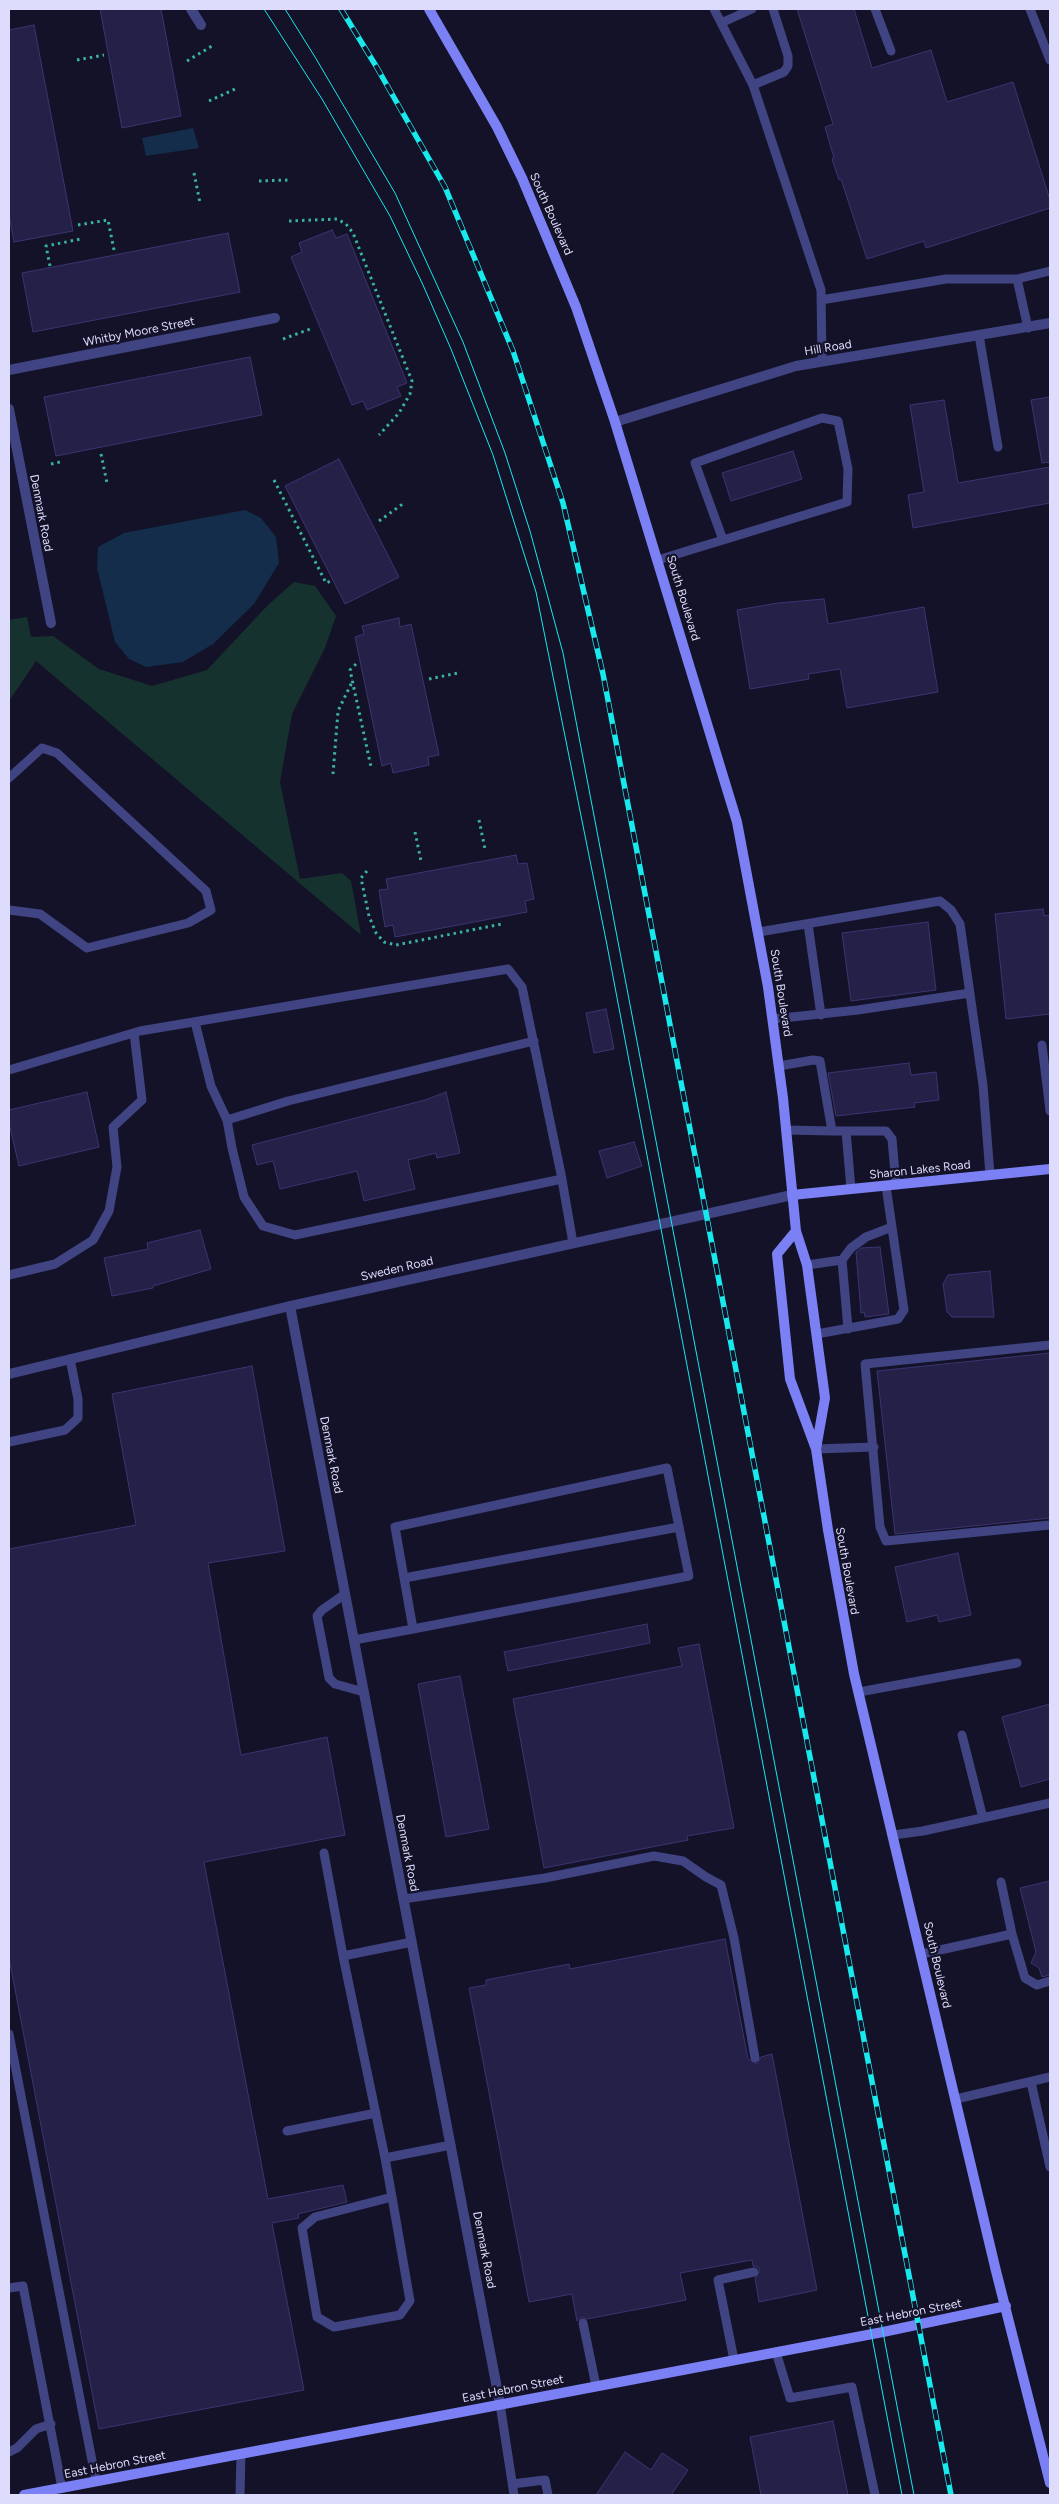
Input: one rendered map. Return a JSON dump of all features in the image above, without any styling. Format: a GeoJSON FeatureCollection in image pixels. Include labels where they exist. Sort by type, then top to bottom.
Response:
{"type":"FeatureCollection","features":[{"type":"Feature","properties":{"kind":"main road","name":"South Boulevard"},"geometry":{"type":"LineString","coordinates":[[429,9],[497,127],[541,220],[576,307],[615,422],[737,822],[759,932],[773,1019],[796,1231],[807,1265],[817,1334],[825,1398],[816,1449]]}},
{"type":"Feature","properties":{"kind":"main road","name":"Sharon Lakes Road"},"geometry":{"type":"LineString","coordinates":[[792,1195],[1050,1169]]}},
{"type":"Feature","properties":{"kind":"main road","name":"South Boulevard"},"geometry":{"type":"LineString","coordinates":[[796,1231],[777,1254],[790,1379],[816,1449],[844,1626],[956,2099],[1050,2483]]}},
{"type":"Feature","properties":{"kind":"main road","name":"East Hebron Street"},"geometry":{"type":"LineString","coordinates":[[29,2495],[1006,2306]]}},
{"type":"Feature","properties":{"kind":"street"},"geometry":{"type":"LineString","coordinates":[[191,9],[201,25]]}},
{"type":"Feature","properties":{"kind":"street","name":"Whitby Moore Street"},"geometry":{"type":"LineString","coordinates":[[9,370],[275,318]]}},
{"type":"Feature","properties":{"kind":"street","name":"Hill Road"},"geometry":{"type":"LineString","coordinates":[[615,422],[771,372],[1050,323]]}},
{"type":"Feature","properties":{"kind":"street","name":"Denmark Road"},"geometry":{"type":"LineString","coordinates":[[9,409],[50,623]]}},
{"type":"Feature","properties":{"kind":"street","name":"Sweden Road"},"geometry":{"type":"LineString","coordinates":[[9,1374],[290,1306],[792,1195]]}},
{"type":"Feature","properties":{"kind":"street","name":"Denmark Road"},"geometry":{"type":"LineString","coordinates":[[290,1306],[500,2404]]}},
{"type":"Feature","properties":{"kind":"lane"},"geometry":{"type":"LineString","coordinates":[[714,9],[753,85],[821,290],[822,362]]}},
{"type":"Feature","properties":{"kind":"lane"},"geometry":{"type":"LineString","coordinates":[[721,23],[752,9]]}},
{"type":"Feature","properties":{"kind":"lane"},"geometry":{"type":"LineString","coordinates":[[753,85],[784,72],[788,66],[788,56],[772,9]]}},
{"type":"Feature","properties":{"kind":"lane"},"geometry":{"type":"LineString","coordinates":[[875,9],[891,52]]}},
{"type":"Feature","properties":{"kind":"lane"},"geometry":{"type":"LineString","coordinates":[[1030,9],[1050,60]]}},
{"type":"Feature","properties":{"kind":"lane"},"geometry":{"type":"LineString","coordinates":[[821,300],[946,278],[1017,279],[1050,271]]}},
{"type":"Feature","properties":{"kind":"lane"},"geometry":{"type":"LineString","coordinates":[[1017,279],[1028,328]]}},
{"type":"Feature","properties":{"kind":"lane"},"geometry":{"type":"LineString","coordinates":[[979,335],[998,447]]}},
{"type":"Feature","properties":{"kind":"lane"},"geometry":{"type":"LineString","coordinates":[[658,560],[847,502],[848,468],[838,421],[822,418],[696,463],[723,540]]}},
{"type":"Feature","properties":{"kind":"lane"},"geometry":{"type":"LineString","coordinates":[[9,778],[42,748],[57,753],[206,891],[211,910],[188,923],[87,948],[40,914],[9,910]]}},
{"type":"Feature","properties":{"kind":"lane"},"geometry":{"type":"LineString","coordinates":[[759,932],[940,901],[952,910],[960,924],[970,993],[983,1085],[990,1176]]}},
{"type":"Feature","properties":{"kind":"lane"},"geometry":{"type":"LineString","coordinates":[[808,924],[821,1015]]}},
{"type":"Feature","properties":{"kind":"lane"},"geometry":{"type":"LineString","coordinates":[[9,1070],[134,1033],[508,969],[522,987],[562,1179],[573,1243]]}},
{"type":"Feature","properties":{"kind":"lane"},"geometry":{"type":"LineString","coordinates":[[773,1019],[821,1015],[970,993]]}},
{"type":"Feature","properties":{"kind":"lane"},"geometry":{"type":"LineString","coordinates":[[195,1022],[211,1086],[226,1120],[244,1197],[263,1226],[295,1235],[562,1179]]}},
{"type":"Feature","properties":{"kind":"lane"},"geometry":{"type":"LineString","coordinates":[[9,1275],[55,1264],[93,1240],[109,1211],[117,1167],[113,1127],[142,1100],[134,1033]]}},
{"type":"Feature","properties":{"kind":"lane"},"geometry":{"type":"LineString","coordinates":[[226,1120],[288,1101],[534,1041]]}},
{"type":"Feature","properties":{"kind":"lane"},"geometry":{"type":"LineString","coordinates":[[1042,1045],[1050,1111]]}},
{"type":"Feature","properties":{"kind":"lane"},"geometry":{"type":"LineString","coordinates":[[779,1066],[813,1060],[820,1061],[832,1130]]}},
{"type":"Feature","properties":{"kind":"lane"},"geometry":{"type":"LineString","coordinates":[[786,1130],[886,1131],[892,1139],[892,1226],[904,1310],[898,1320],[817,1334]]}},
{"type":"Feature","properties":{"kind":"lane"},"geometry":{"type":"LineString","coordinates":[[846,1131],[851,1189]]}},
{"type":"Feature","properties":{"kind":"lane"},"geometry":{"type":"LineString","coordinates":[[848,1329],[842,1260],[851,1248],[866,1237],[892,1226]]}},
{"type":"Feature","properties":{"kind":"lane"},"geometry":{"type":"LineString","coordinates":[[807,1265],[842,1260]]}},
{"type":"Feature","properties":{"kind":"lane"},"geometry":{"type":"LineString","coordinates":[[1050,1345],[865,1364],[880,1527],[886,1541],[1050,1525]]}},
{"type":"Feature","properties":{"kind":"lane"},"geometry":{"type":"LineString","coordinates":[[9,1442],[65,1430],[78,1418],[78,1399],[70,1359]]}},
{"type":"Feature","properties":{"kind":"lane"},"geometry":{"type":"LineString","coordinates":[[816,1449],[874,1447]]}},
{"type":"Feature","properties":{"kind":"lane"},"geometry":{"type":"LineString","coordinates":[[354,1640],[413,1629],[689,1576],[667,1468],[395,1527],[413,1629]]}},
{"type":"Feature","properties":{"kind":"lane"},"geometry":{"type":"LineString","coordinates":[[404,1578],[679,1527]]}},
{"type":"Feature","properties":{"kind":"lane"},"geometry":{"type":"LineString","coordinates":[[345,1594],[317,1616],[329,1678],[335,1684],[364,1692]]}},
{"type":"Feature","properties":{"kind":"lane"},"geometry":{"type":"LineString","coordinates":[[859,1692],[1017,1663]]}},
{"type":"Feature","properties":{"kind":"lane"},"geometry":{"type":"LineString","coordinates":[[962,1735],[983,1818]]}},
{"type":"Feature","properties":{"kind":"lane"},"geometry":{"type":"LineString","coordinates":[[893,1835],[1050,1803]]}},
{"type":"Feature","properties":{"kind":"lane"},"geometry":{"type":"LineString","coordinates":[[324,1853],[343,1956],[385,2158],[392,2197],[410,2301],[400,2315],[334,2327],[317,2317],[302,2228],[315,2217],[392,2197]]}},
{"type":"Feature","properties":{"kind":"lane"},"geometry":{"type":"LineString","coordinates":[[403,1899],[544,1878],[654,1856],[683,1861],[706,1877],[722,1884],[734,1938],[755,2058]]}},
{"type":"Feature","properties":{"kind":"lane"},"geometry":{"type":"LineString","coordinates":[[1001,1882],[1012,1934],[1025,1978],[1037,1985],[1050,1981]]}},
{"type":"Feature","properties":{"kind":"lane"},"geometry":{"type":"LineString","coordinates":[[922,1954],[1012,1934]]}},
{"type":"Feature","properties":{"kind":"lane"},"geometry":{"type":"LineString","coordinates":[[343,1956],[412,1942]]}},
{"type":"Feature","properties":{"kind":"lane"},"geometry":{"type":"LineString","coordinates":[[9,2034],[96,2481]]}},
{"type":"Feature","properties":{"kind":"lane"},"geometry":{"type":"LineString","coordinates":[[956,2099],[1050,2077]]}},
{"type":"Feature","properties":{"kind":"lane"},"geometry":{"type":"LineString","coordinates":[[1030,2082],[1048,2151],[1050,2167]]}},
{"type":"Feature","properties":{"kind":"lane"},"geometry":{"type":"LineString","coordinates":[[287,2131],[376,2113]]}},
{"type":"Feature","properties":{"kind":"lane"},"geometry":{"type":"LineString","coordinates":[[385,2158],[451,2145]]}},
{"type":"Feature","properties":{"kind":"lane"},"geometry":{"type":"LineString","coordinates":[[734,2360],[718,2280],[754,2272]]}},
{"type":"Feature","properties":{"kind":"lane"},"geometry":{"type":"LineString","coordinates":[[9,2288],[23,2286],[62,2488]]}},
{"type":"Feature","properties":{"kind":"lane"},"geometry":{"type":"LineString","coordinates":[[583,2323],[596,2386]]}},
{"type":"Feature","properties":{"kind":"lane"},"geometry":{"type":"LineString","coordinates":[[776,2352],[790,2398],[852,2387],[874,2495]]}},
{"type":"Feature","properties":{"kind":"lane"},"geometry":{"type":"LineString","coordinates":[[500,2404],[514,2495]]}},
{"type":"Feature","properties":{"kind":"lane"},"geometry":{"type":"LineString","coordinates":[[13,2450],[36,2429],[51,2424]]}},
{"type":"Feature","properties":{"kind":"lane"},"geometry":{"type":"LineString","coordinates":[[240,2495],[241,2454]]}},
{"type":"Feature","properties":{"kind":"lane"},"geometry":{"type":"LineString","coordinates":[[512,2484],[545,2480],[548,2495]]}},
{"type":"Feature","properties":{"kind":"path"},"geometry":{"type":"LineString","coordinates":[[187,61],[212,46]]}},
{"type":"Feature","properties":{"kind":"path"},"geometry":{"type":"LineString","coordinates":[[77,60],[104,54]]}},
{"type":"Feature","properties":{"kind":"path"},"geometry":{"type":"LineString","coordinates":[[209,101],[235,89]]}},
{"type":"Feature","properties":{"kind":"path"},"geometry":{"type":"LineString","coordinates":[[194,173],[200,202]]}},
{"type":"Feature","properties":{"kind":"path"},"geometry":{"type":"LineString","coordinates":[[259,181],[290,180]]}},
{"type":"Feature","properties":{"kind":"path"},"geometry":{"type":"LineString","coordinates":[[288,221],[337,219],[346,224],[352,232],[412,381],[410,394],[399,413],[379,435]]}},
{"type":"Feature","properties":{"kind":"path"},"geometry":{"type":"LineString","coordinates":[[78,225],[108,220],[114,250]]}},
{"type":"Feature","properties":{"kind":"path"},"geometry":{"type":"LineString","coordinates":[[50,266],[46,246],[81,239]]}},
{"type":"Feature","properties":{"kind":"path"},"geometry":{"type":"LineString","coordinates":[[284,339],[313,328]]}},
{"type":"Feature","properties":{"kind":"path"},"geometry":{"type":"LineString","coordinates":[[101,454],[107,483]]}},
{"type":"Feature","properties":{"kind":"path"},"geometry":{"type":"LineString","coordinates":[[51,464],[60,462]]}},
{"type":"Feature","properties":{"kind":"path"},"geometry":{"type":"LineString","coordinates":[[274,480],[326,583],[331,581]]}},
{"type":"Feature","properties":{"kind":"path"},"geometry":{"type":"LineString","coordinates":[[379,521],[404,503]]}},
{"type":"Feature","properties":{"kind":"path"},"geometry":{"type":"LineString","coordinates":[[356,664],[350,670],[371,767]]}},
{"type":"Feature","properties":{"kind":"path"},"geometry":{"type":"LineString","coordinates":[[429,679],[458,673]]}},
{"type":"Feature","properties":{"kind":"path"},"geometry":{"type":"LineString","coordinates":[[333,774],[338,711],[353,679]]}},
{"type":"Feature","properties":{"kind":"path"},"geometry":{"type":"LineString","coordinates":[[479,820],[485,849]]}},
{"type":"Feature","properties":{"kind":"path"},"geometry":{"type":"LineString","coordinates":[[415,832],[421,861]]}},
{"type":"Feature","properties":{"kind":"path"},"geometry":{"type":"LineString","coordinates":[[366,872],[361,878],[369,916],[376,933],[384,942],[396,945],[502,924]]}},
{"type":"Feature","properties":{"kind":"green space"},"geometry":{"type":"Polygon","coordinates":[[[294,582],[315,586],[336,616],[325,648],[292,714],[280,782],[300,879],[342,873],[351,881],[361,935],[36,661],[9,701],[9,620],[27,617],[31,637],[53,636],[99,669],[152,686],[207,670],[268,605],[294,582]]]}},
{"type":"Feature","properties":{"kind":"water"},"geometry":{"type":"Polygon","coordinates":[[[193,128],[199,148],[146,156],[142,138],[193,128]]]}},
{"type":"Feature","properties":{"kind":"water"},"geometry":{"type":"Polygon","coordinates":[[[245,510],[261,518],[276,537],[279,563],[254,604],[213,644],[183,662],[146,667],[129,659],[115,642],[97,568],[98,547],[124,533],[245,510]]]}},
{"type":"Feature","properties":{"kind":"building"},"geometry":{"type":"Polygon","coordinates":[[[100,9],[161,9],[181,116],[122,128],[100,9]]]}},
{"type":"Feature","properties":{"kind":"building"},"geometry":{"type":"Polygon","coordinates":[[[797,9],[854,9],[872,68],[931,50],[947,102],[1013,82],[1050,200],[1050,208],[926,248],[924,241],[867,259],[841,179],[839,180],[832,159],[834,158],[825,127],[833,124],[797,9]]]}},
{"type":"Feature","properties":{"kind":"building"},"geometry":{"type":"Polygon","coordinates":[[[34,25],[73,231],[14,242],[9,215],[9,30],[34,25]]]}},
{"type":"Feature","properties":{"kind":"building"},"geometry":{"type":"Polygon","coordinates":[[[332,230],[336,238],[347,234],[407,383],[397,387],[401,396],[367,410],[363,401],[352,405],[291,257],[302,252],[299,243],[332,230]]]}},
{"type":"Feature","properties":{"kind":"building"},"geometry":{"type":"Polygon","coordinates":[[[228,233],[240,292],[33,332],[22,273],[228,233]]]}},
{"type":"Feature","properties":{"kind":"building"},"geometry":{"type":"Polygon","coordinates":[[[250,357],[262,415],[56,456],[44,397],[250,357]]]}},
{"type":"Feature","properties":{"kind":"building"},"geometry":{"type":"Polygon","coordinates":[[[1050,397],[1050,462],[1042,463],[1031,400],[1050,397]]]}},
{"type":"Feature","properties":{"kind":"building"},"geometry":{"type":"Polygon","coordinates":[[[944,400],[958,483],[1050,467],[1050,503],[913,528],[908,495],[924,492],[910,405],[944,400]]]}},
{"type":"Feature","properties":{"kind":"building"},"geometry":{"type":"Polygon","coordinates":[[[793,451],[802,479],[731,501],[722,473],[793,451]]]}},
{"type":"Feature","properties":{"kind":"building"},"geometry":{"type":"Polygon","coordinates":[[[339,459],[399,577],[345,604],[285,486],[339,459]]]}},
{"type":"Feature","properties":{"kind":"building"},"geometry":{"type":"Polygon","coordinates":[[[824,599],[828,624],[924,607],[938,692],[847,708],[840,669],[808,674],[809,679],[750,689],[737,610],[778,603],[824,599]]]}},
{"type":"Feature","properties":{"kind":"building"},"geometry":{"type":"Polygon","coordinates":[[[399,618],[400,627],[411,624],[439,755],[428,757],[429,765],[393,773],[391,763],[382,766],[355,637],[364,634],[362,626],[399,618]]]}},
{"type":"Feature","properties":{"kind":"building"},"geometry":{"type":"Polygon","coordinates":[[[516,855],[518,864],[527,863],[534,899],[525,901],[527,912],[395,937],[393,925],[385,927],[379,890],[388,889],[386,879],[516,855]]]}},
{"type":"Feature","properties":{"kind":"building"},"geometry":{"type":"Polygon","coordinates":[[[1043,909],[1044,916],[1050,915],[1050,1014],[1006,1019],[995,914],[1043,909]]]}},
{"type":"Feature","properties":{"kind":"building"},"geometry":{"type":"Polygon","coordinates":[[[928,922],[936,990],[851,1001],[842,933],[928,922]]]}},
{"type":"Feature","properties":{"kind":"building"},"geometry":{"type":"Polygon","coordinates":[[[606,1009],[614,1049],[594,1053],[586,1013],[606,1009]]]}},
{"type":"Feature","properties":{"kind":"building"},"geometry":{"type":"Polygon","coordinates":[[[909,1063],[911,1075],[936,1072],[939,1100],[914,1103],[915,1107],[836,1116],[828,1073],[909,1063]]]}},
{"type":"Feature","properties":{"kind":"building"},"geometry":{"type":"Polygon","coordinates":[[[87,1092],[99,1147],[19,1166],[9,1123],[9,1110],[87,1092]]]}},
{"type":"Feature","properties":{"kind":"building"},"geometry":{"type":"Polygon","coordinates":[[[446,1092],[460,1153],[437,1158],[436,1153],[408,1160],[415,1189],[364,1201],[357,1171],[280,1189],[273,1161],[257,1165],[252,1145],[425,1100],[446,1092]]]}},
{"type":"Feature","properties":{"kind":"building"},"geometry":{"type":"Polygon","coordinates":[[[634,1142],[642,1166],[607,1178],[599,1151],[634,1142]]]}},
{"type":"Feature","properties":{"kind":"building"},"geometry":{"type":"Polygon","coordinates":[[[200,1230],[211,1269],[153,1286],[153,1288],[112,1296],[104,1258],[148,1249],[147,1243],[200,1230]]]}},
{"type":"Feature","properties":{"kind":"building"},"geometry":{"type":"Polygon","coordinates":[[[880,1247],[889,1314],[865,1317],[864,1312],[861,1313],[856,1252],[861,1248],[880,1247]]]}},
{"type":"Feature","properties":{"kind":"building"},"geometry":{"type":"Polygon","coordinates":[[[990,1271],[994,1317],[952,1317],[947,1312],[943,1284],[948,1275],[990,1271]]]}},
{"type":"Feature","properties":{"kind":"building"},"geometry":{"type":"Polygon","coordinates":[[[1050,1353],[1050,1518],[895,1534],[877,1371],[1050,1353]]]}},
{"type":"Feature","properties":{"kind":"building"},"geometry":{"type":"Polygon","coordinates":[[[252,1366],[285,1551],[208,1563],[241,1755],[327,1737],[345,1835],[204,1862],[268,2199],[343,2185],[347,2202],[298,2214],[299,2218],[272,2223],[304,2390],[99,2429],[9,1958],[9,1549],[136,1525],[112,1394],[252,1366]]]}},
{"type":"Feature","properties":{"kind":"building"},"geometry":{"type":"Polygon","coordinates":[[[958,1553],[971,1615],[939,1622],[937,1615],[907,1622],[895,1567],[958,1553]]]}},
{"type":"Feature","properties":{"kind":"building"},"geometry":{"type":"Polygon","coordinates":[[[647,1624],[650,1643],[508,1671],[504,1652],[647,1624]]]}},
{"type":"Feature","properties":{"kind":"building"},"geometry":{"type":"Polygon","coordinates":[[[699,1644],[734,1828],[687,1836],[688,1840],[544,1868],[513,1699],[682,1666],[678,1648],[699,1644]]]}},
{"type":"Feature","properties":{"kind":"building"},"geometry":{"type":"Polygon","coordinates":[[[460,1676],[489,1829],[446,1837],[418,1684],[460,1676]]]}},
{"type":"Feature","properties":{"kind":"building"},"geometry":{"type":"Polygon","coordinates":[[[1050,1704],[1050,1779],[1021,1787],[1002,1717],[1050,1704]]]}},
{"type":"Feature","properties":{"kind":"building"},"geometry":{"type":"Polygon","coordinates":[[[1050,1881],[1050,1975],[1042,1977],[1039,1968],[1031,1963],[1036,1952],[1020,1888],[1050,1881]]]}},
{"type":"Feature","properties":{"kind":"building"},"geometry":{"type":"Polygon","coordinates":[[[725,1939],[748,2059],[757,2064],[761,2057],[772,2054],[817,2290],[759,2302],[755,2278],[760,2271],[758,2267],[753,2266],[752,2260],[680,2273],[686,2300],[587,2319],[582,2317],[577,2321],[572,2294],[529,2302],[469,1988],[486,1985],[486,1980],[569,1964],[570,1969],[725,1939]]]}},
{"type":"Feature","properties":{"kind":"building"},"geometry":{"type":"Polygon","coordinates":[[[833,2421],[848,2495],[761,2495],[750,2437],[833,2421]]]}},
{"type":"Feature","properties":{"kind":"building"},"geometry":{"type":"Polygon","coordinates":[[[625,2452],[651,2470],[662,2453],[688,2470],[671,2495],[596,2495],[625,2452]]]}},
{"type":"Feature","properties":{"kind":"tram line"},"geometry":{"type":"LineString","coordinates":[[264,9],[322,99],[390,216],[423,285],[451,349],[493,455],[536,592],[607,945],[902,2495]]}},
{"type":"Feature","properties":{"kind":"tram line"},"geometry":{"type":"LineString","coordinates":[[285,9],[395,193],[463,342],[505,453],[530,531],[563,653],[914,2495]]}},
{"type":"Feature","properties":{"kind":"railway"},"geometry":{"type":"LineString","coordinates":[[341,9],[445,187],[513,351],[563,503],[603,674],[951,2495]]}}]}
